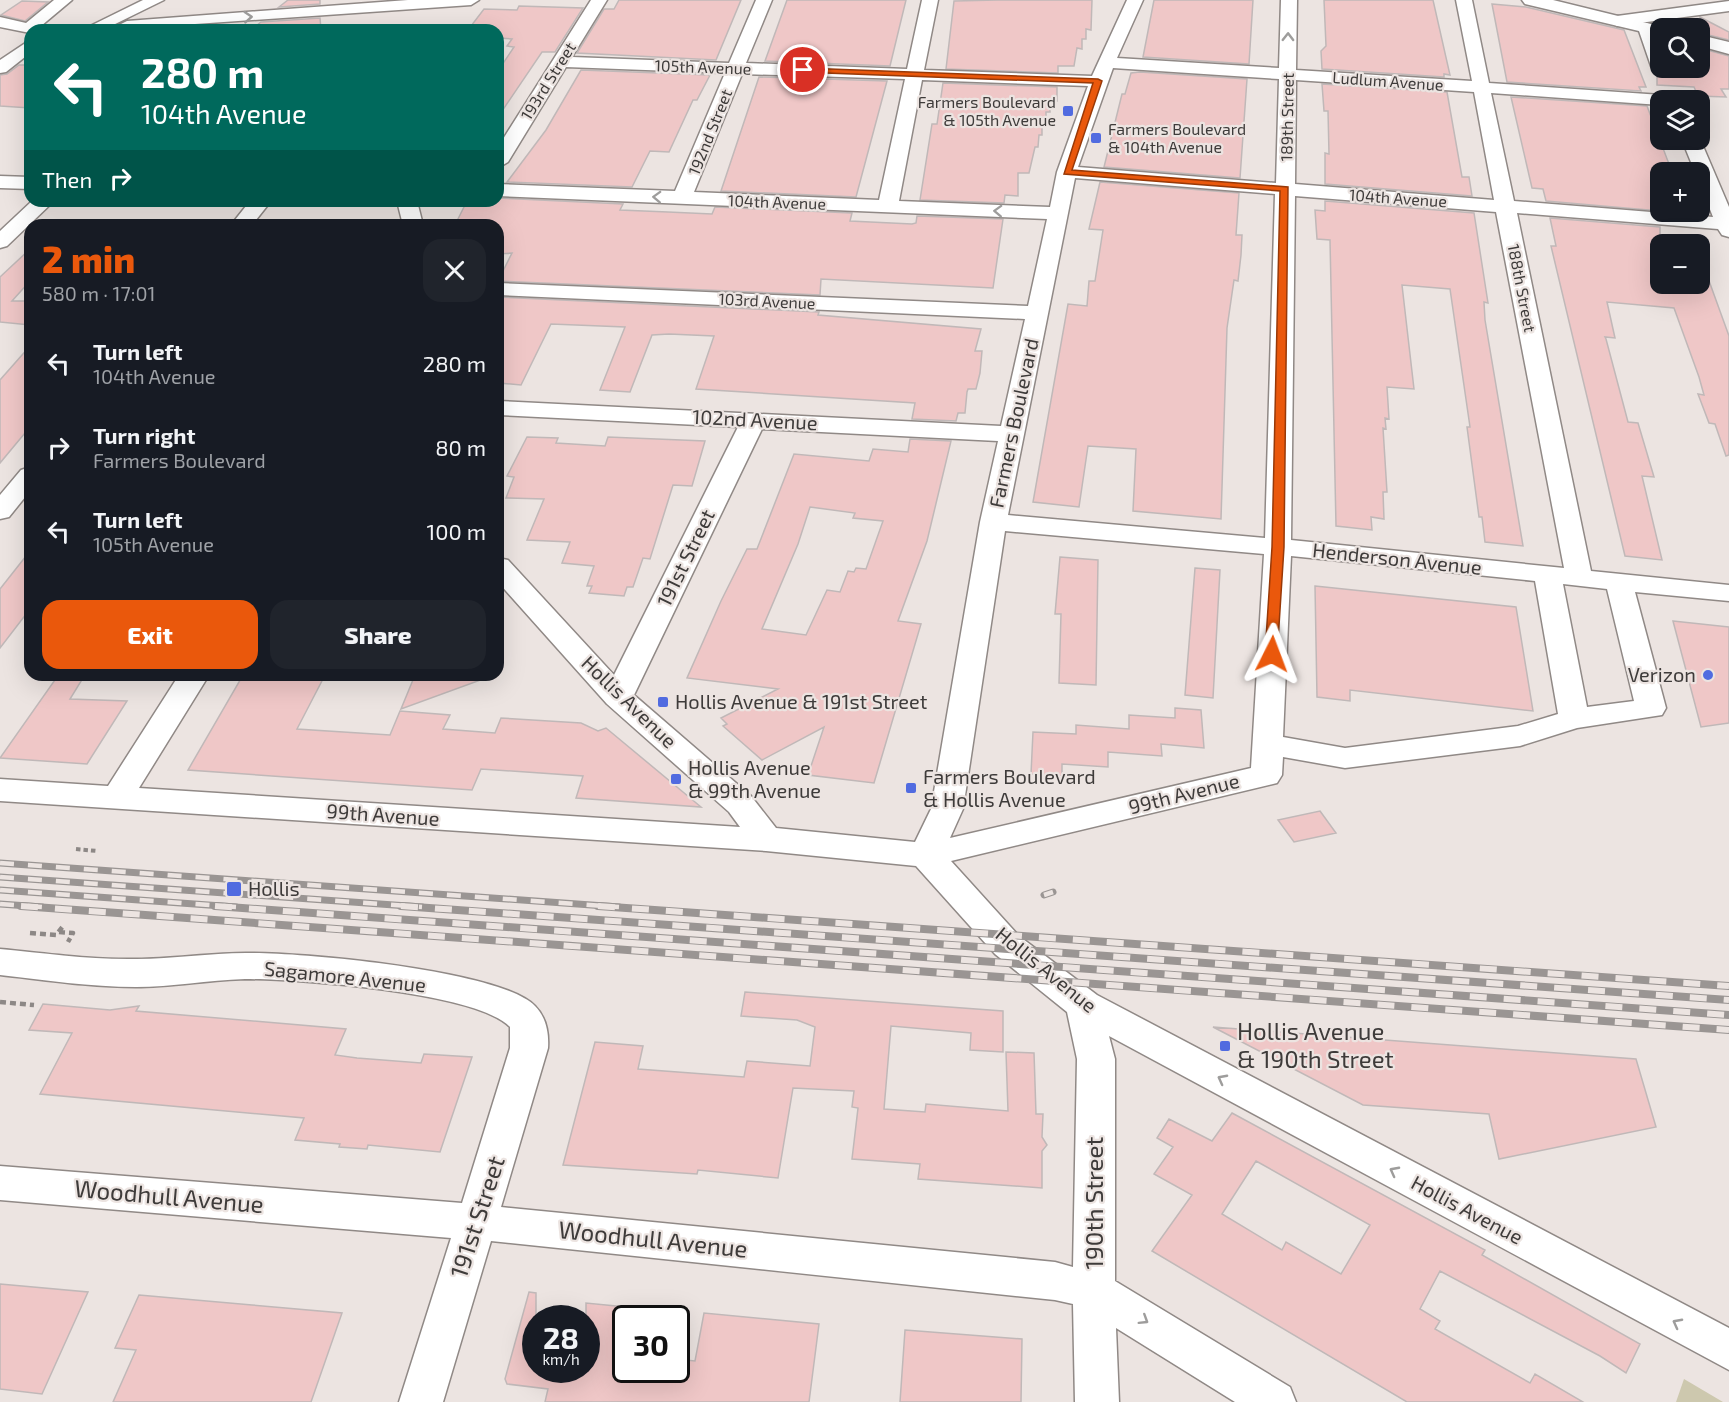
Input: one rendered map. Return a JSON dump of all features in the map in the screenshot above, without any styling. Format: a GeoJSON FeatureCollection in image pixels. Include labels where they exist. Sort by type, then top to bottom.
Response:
{"type":"FeatureCollection","features":[{"type":"Feature","properties":{"kind":"main road"},"geometry":{"type":"LineString","coordinates":[[1531,0],[1650,28]]}},
{"type":"Feature","properties":{"kind":"main road"},"geometry":{"type":"LineString","coordinates":[[1710,43],[1729,48]]}},
{"type":"Feature","properties":{"kind":"street"},"geometry":{"type":"LineString","coordinates":[[41,24],[64,0]]}},
{"type":"Feature","properties":{"kind":"street"},"geometry":{"type":"LineString","coordinates":[[103,24],[156,0]]}},
{"type":"Feature","properties":{"kind":"street"},"geometry":{"type":"LineString","coordinates":[[153,24],[471,0]]}},
{"type":"Feature","properties":{"kind":"street","name":"193rd Street"},"geometry":{"type":"LineString","coordinates":[[504,152],[599,0]]}},
{"type":"Feature","properties":{"kind":"street","name":"192nd Street"},"geometry":{"type":"LineString","coordinates":[[682,198],[764,0]]}},
{"type":"Feature","properties":{"kind":"street"},"geometry":{"type":"LineString","coordinates":[[888,206],[930,0]]}},
{"type":"Feature","properties":{"kind":"street","name":"Farmers Boulevard"},"geometry":{"type":"LineString","coordinates":[[926,855],[947,808],[993,522],[1067,172],[1102,71],[1135,0]]}},
{"type":"Feature","properties":{"kind":"street","name":"189th Street"},"geometry":{"type":"LineString","coordinates":[[1267,759],[1278,547],[1289,0]]}},
{"type":"Feature","properties":{"kind":"street","name":"188th Street"},"geometry":{"type":"LineString","coordinates":[[1464,0],[1579,577]]}},
{"type":"Feature","properties":{"kind":"street"},"geometry":{"type":"LineString","coordinates":[[412,22],[428,3]]}},
{"type":"Feature","properties":{"kind":"street"},"geometry":{"type":"LineString","coordinates":[[1617,21],[1729,6]]}},
{"type":"Feature","properties":{"kind":"street"},"geometry":{"type":"LineString","coordinates":[[0,22],[24,31]]}},
{"type":"Feature","properties":{"kind":"street"},"geometry":{"type":"LineString","coordinates":[[1710,42],[1729,40]]}},
{"type":"Feature","properties":{"kind":"street"},"geometry":{"type":"LineString","coordinates":[[0,68],[24,42]]}},
{"type":"Feature","properties":{"kind":"street","name":"105th Avenue"},"geometry":{"type":"LineString","coordinates":[[560,62],[915,74],[1102,71]]}},
{"type":"Feature","properties":{"kind":"street","name":"Ludlum Avenue"},"geometry":{"type":"LineString","coordinates":[[1102,71],[1288,75],[1650,99]]}},
{"type":"Feature","properties":{"kind":"street"},"geometry":{"type":"LineString","coordinates":[[1695,150],[1728,226]]}},
{"type":"Feature","properties":{"kind":"street","name":"104th Avenue"},"geometry":{"type":"LineString","coordinates":[[1067,172],[1728,226]]}},
{"type":"Feature","properties":{"kind":"street"},"geometry":{"type":"LineString","coordinates":[[0,182],[24,183]]}},
{"type":"Feature","properties":{"kind":"street","name":"104th Avenue"},"geometry":{"type":"LineString","coordinates":[[504,190],[1057,213]]}},
{"type":"Feature","properties":{"kind":"street"},"geometry":{"type":"LineString","coordinates":[[25,219],[38,207]]}},
{"type":"Feature","properties":{"kind":"street"},"geometry":{"type":"LineString","coordinates":[[246,219],[256,207]]}},
{"type":"Feature","properties":{"kind":"street"},"geometry":{"type":"LineString","coordinates":[[0,242],[24,220]]}},
{"type":"Feature","properties":{"kind":"street","name":"103rd Avenue"},"geometry":{"type":"LineString","coordinates":[[504,289],[1036,313]]}},
{"type":"Feature","properties":{"kind":"street","name":"102nd Avenue"},"geometry":{"type":"LineString","coordinates":[[504,408],[1011,434]]}},
{"type":"Feature","properties":{"kind":"street","name":"191st Street"},"geometry":{"type":"LineString","coordinates":[[618,697],[754,420]]}},
{"type":"Feature","properties":{"kind":"street","name":"Henderson Avenue"},"geometry":{"type":"LineString","coordinates":[[993,522],[1278,547],[1729,593]]}},
{"type":"Feature","properties":{"kind":"street","name":"Hollis Avenue"},"geometry":{"type":"LineString","coordinates":[[504,573],[618,697],[740,804],[766,839]]}},
{"type":"Feature","properties":{"kind":"street"},"geometry":{"type":"LineString","coordinates":[[1546,574],[1574,719]]}},
{"type":"Feature","properties":{"kind":"street"},"geometry":{"type":"LineString","coordinates":[[1267,759],[1345,758],[1520,736],[1574,719],[1651,708],[1619,582]]}},
{"type":"Feature","properties":{"kind":"street"},"geometry":{"type":"LineString","coordinates":[[117,798],[190,681]]}},
{"type":"Feature","properties":{"kind":"street","name":"99th Avenue"},"geometry":{"type":"LineString","coordinates":[[926,855],[1267,759]]}},
{"type":"Feature","properties":{"kind":"street","name":"99th Avenue"},"geometry":{"type":"LineString","coordinates":[[0,790],[683,836],[766,839]]}},
{"type":"Feature","properties":{"kind":"street"},"geometry":{"type":"LineString","coordinates":[[766,839],[926,855]]}},
{"type":"Feature","properties":{"kind":"street","name":"Hollis Avenue"},"geometry":{"type":"LineString","coordinates":[[926,855],[1007,945],[1084,1005],[1729,1350]]}},
{"type":"Feature","properties":{"kind":"street","name":"Sagamore Avenue"},"geometry":{"type":"LineString","coordinates":[[0,962],[138,973],[247,966],[325,971],[494,998],[521,1014],[531,1032]]}},
{"type":"Feature","properties":{"kind":"street","name":"190th Street"},"geometry":{"type":"LineString","coordinates":[[1084,1005],[1096,1059],[1094,1291],[1097,1402]]}},
{"type":"Feature","properties":{"kind":"street","name":"191st Street"},"geometry":{"type":"LineString","coordinates":[[421,1402],[493,1172],[531,1032]]}},
{"type":"Feature","properties":{"kind":"street","name":"Woodhull Avenue"},"geometry":{"type":"LineString","coordinates":[[0,1183],[476,1222],[1055,1281],[1094,1291],[1274,1402]]}},
{"type":"Feature","properties":{"kind":"path"},"geometry":{"type":"LineString","coordinates":[[76,849],[97,851]]}},
{"type":"Feature","properties":{"kind":"path"},"geometry":{"type":"LineString","coordinates":[[30,933],[56,935],[64,925]]}},
{"type":"Feature","properties":{"kind":"path"},"geometry":{"type":"LineString","coordinates":[[59,932],[74,933]]}},
{"type":"Feature","properties":{"kind":"path"},"geometry":{"type":"LineString","coordinates":[[0,1002],[34,1005]]}},
{"type":"Feature","properties":{"kind":"shaded area"},"geometry":{"type":"Polygon","coordinates":[[[1684,1379],[1723,1402],[1676,1402],[1684,1379]]]}},
{"type":"Feature","properties":{"kind":"building"},"geometry":{"type":"Polygon","coordinates":[[[288,0],[320,0],[320,4],[279,7],[288,0]]]}},
{"type":"Feature","properties":{"kind":"building"},"geometry":{"type":"Polygon","coordinates":[[[619,0],[741,0],[716,60],[577,53],[604,9],[614,9],[619,0]]]}},
{"type":"Feature","properties":{"kind":"building"},"geometry":{"type":"Polygon","coordinates":[[[787,0],[906,0],[890,66],[765,61],[787,0]]]}},
{"type":"Feature","properties":{"kind":"building"},"geometry":{"type":"Polygon","coordinates":[[[1092,0],[1091,30],[1086,29],[1086,39],[1082,39],[1082,49],[1077,48],[1074,66],[1058,66],[1058,73],[946,69],[954,1],[1092,0]]]}},
{"type":"Feature","properties":{"kind":"building"},"geometry":{"type":"Polygon","coordinates":[[[1154,0],[1253,0],[1249,64],[1143,57],[1154,0]]]}},
{"type":"Feature","properties":{"kind":"building"},"geometry":{"type":"Polygon","coordinates":[[[1324,0],[1433,0],[1450,75],[1444,74],[1444,77],[1322,69],[1321,51],[1326,46],[1324,0]]]}},
{"type":"Feature","properties":{"kind":"building"},"geometry":{"type":"Polygon","coordinates":[[[22,1],[48,2],[25,21],[1,15],[22,1]]]}},
{"type":"Feature","properties":{"kind":"building"},"geometry":{"type":"Polygon","coordinates":[[[1492,4],[1526,7],[1624,30],[1646,87],[1639,87],[1641,91],[1507,82],[1492,4]]]}},
{"type":"Feature","properties":{"kind":"building"},"geometry":{"type":"Polygon","coordinates":[[[519,6],[583,8],[555,52],[542,52],[504,108],[504,62],[514,47],[507,46],[512,39],[504,38],[504,24],[473,24],[484,9],[517,10],[519,6]]]}},
{"type":"Feature","properties":{"kind":"building"},"geometry":{"type":"Polygon","coordinates":[[[320,18],[320,24],[258,24],[320,18]]]}},
{"type":"Feature","properties":{"kind":"building"},"geometry":{"type":"Polygon","coordinates":[[[1710,22],[1729,32],[1729,40],[1710,35],[1710,22]]]}},
{"type":"Feature","properties":{"kind":"building"},"geometry":{"type":"Polygon","coordinates":[[[1710,51],[1729,56],[1729,89],[1721,89],[1726,97],[1710,96],[1710,90],[1695,90],[1694,87],[1657,85],[1657,78],[1710,78],[1710,51]]]}},
{"type":"Feature","properties":{"kind":"building"},"geometry":{"type":"Polygon","coordinates":[[[19,65],[24,65],[24,108],[0,106],[0,75],[7,74],[19,65]]]}},
{"type":"Feature","properties":{"kind":"building"},"geometry":{"type":"Polygon","coordinates":[[[581,70],[710,75],[697,100],[693,100],[669,152],[650,151],[632,187],[507,182],[546,130],[581,70]]]}},
{"type":"Feature","properties":{"kind":"building"},"geometry":{"type":"Polygon","coordinates":[[[1131,73],[1247,79],[1240,178],[1104,167],[1122,94],[1125,94],[1131,73]]]}},
{"type":"Feature","properties":{"kind":"building"},"geometry":{"type":"Polygon","coordinates":[[[759,77],[887,81],[856,197],[721,191],[759,77]]]}},
{"type":"Feature","properties":{"kind":"building"},"geometry":{"type":"Polygon","coordinates":[[[943,83],[1057,87],[1057,101],[1050,101],[1050,112],[1046,112],[1046,123],[1042,123],[1042,135],[1039,135],[1038,147],[1035,147],[1029,173],[1018,173],[1018,196],[1005,195],[1004,203],[920,200],[932,124],[937,124],[943,83]]]}},
{"type":"Feature","properties":{"kind":"building"},"geometry":{"type":"Polygon","coordinates":[[[1322,84],[1447,92],[1462,177],[1469,177],[1472,196],[1325,184],[1325,153],[1329,154],[1328,111],[1324,111],[1322,84]]]}},
{"type":"Feature","properties":{"kind":"building"},"geometry":{"type":"Polygon","coordinates":[[[1511,97],[1647,106],[1650,114],[1650,150],[1664,150],[1668,162],[1650,162],[1650,210],[1546,201],[1543,189],[1532,188],[1511,97]]]}},
{"type":"Feature","properties":{"kind":"building"},"geometry":{"type":"Polygon","coordinates":[[[1100,182],[1239,193],[1236,235],[1242,235],[1241,255],[1238,281],[1234,280],[1227,328],[1221,519],[1133,511],[1136,449],[1088,446],[1079,507],[1033,502],[1068,304],[1087,306],[1089,281],[1095,281],[1103,230],[1089,229],[1100,182]]]}},
{"type":"Feature","properties":{"kind":"building"},"geometry":{"type":"Polygon","coordinates":[[[504,198],[623,204],[620,210],[712,214],[715,207],[852,213],[850,221],[912,224],[916,223],[917,216],[1003,219],[993,288],[821,279],[820,295],[504,281],[504,269],[512,253],[504,254],[504,219],[458,219],[464,207],[504,207],[504,198]]]}},
{"type":"Feature","properties":{"kind":"building"},"geometry":{"type":"Polygon","coordinates":[[[1325,201],[1474,213],[1488,303],[1484,302],[1485,320],[1523,546],[1485,542],[1482,517],[1479,517],[1467,427],[1470,427],[1450,289],[1402,285],[1414,389],[1387,387],[1389,419],[1385,418],[1386,429],[1383,428],[1387,492],[1383,492],[1384,519],[1371,517],[1372,530],[1336,526],[1330,240],[1317,239],[1315,210],[1325,211],[1325,201]]]}},
{"type":"Feature","properties":{"kind":"building"},"geometry":{"type":"Polygon","coordinates":[[[1550,218],[1660,227],[1660,234],[1650,234],[1650,294],[1710,294],[1710,284],[1729,336],[1729,455],[1726,456],[1715,424],[1709,423],[1698,394],[1704,395],[1674,308],[1607,302],[1615,338],[1605,337],[1628,422],[1638,423],[1654,477],[1642,476],[1662,560],[1625,556],[1551,246],[1556,246],[1550,218]]]}},
{"type":"Feature","properties":{"kind":"building"},"geometry":{"type":"Polygon","coordinates":[[[24,255],[24,288],[12,301],[24,301],[24,324],[0,322],[0,277],[24,255]]]}},
{"type":"Feature","properties":{"kind":"building"},"geometry":{"type":"Polygon","coordinates":[[[504,297],[819,312],[818,315],[981,329],[975,351],[982,351],[976,389],[968,389],[965,413],[958,413],[956,421],[912,419],[915,403],[696,389],[714,336],[652,335],[630,392],[600,390],[625,327],[551,324],[521,385],[504,384],[504,297]]]}},
{"type":"Feature","properties":{"kind":"building"},"geometry":{"type":"Polygon","coordinates":[[[24,353],[24,434],[0,463],[0,380],[24,353]]]}},
{"type":"Feature","properties":{"kind":"building"},"geometry":{"type":"Polygon","coordinates":[[[527,437],[558,438],[556,443],[605,446],[608,437],[705,441],[692,486],[673,485],[650,559],[643,558],[633,587],[627,587],[624,596],[589,593],[592,586],[587,586],[594,566],[562,563],[570,542],[527,540],[544,499],[506,498],[514,477],[507,476],[527,437]]]}},
{"type":"Feature","properties":{"kind":"building"},"geometry":{"type":"Polygon","coordinates":[[[910,439],[951,441],[927,541],[898,621],[921,624],[874,783],[808,775],[824,727],[762,760],[723,726],[727,724],[721,718],[778,689],[687,678],[721,601],[747,549],[757,549],[794,454],[869,461],[873,449],[908,452],[910,439]],[[810,507],[798,544],[762,629],[806,635],[827,590],[840,592],[848,571],[854,572],[856,568],[866,569],[883,521],[853,518],[855,513],[810,507]]]}},
{"type":"Feature","properties":{"kind":"building"},"geometry":{"type":"Polygon","coordinates":[[[1060,557],[1098,560],[1096,685],[1059,683],[1061,614],[1055,614],[1060,557]]]}},
{"type":"Feature","properties":{"kind":"building"},"geometry":{"type":"Polygon","coordinates":[[[24,559],[24,617],[0,648],[0,589],[24,559]]]}},
{"type":"Feature","properties":{"kind":"building"},"geometry":{"type":"Polygon","coordinates":[[[1195,568],[1220,570],[1213,698],[1185,695],[1195,568]]]}},
{"type":"Feature","properties":{"kind":"building"},"geometry":{"type":"Polygon","coordinates":[[[1315,586],[1516,607],[1533,711],[1350,690],[1350,701],[1317,697],[1315,586]]]}},
{"type":"Feature","properties":{"kind":"building","name":"Verizon"},"geometry":{"type":"Polygon","coordinates":[[[1673,621],[1729,627],[1729,723],[1701,727],[1673,621]]]}},
{"type":"Feature","properties":{"kind":"building"},"geometry":{"type":"Polygon","coordinates":[[[54,681],[81,681],[70,699],[127,701],[87,764],[0,758],[54,681]]]}},
{"type":"Feature","properties":{"kind":"building"},"geometry":{"type":"Polygon","coordinates":[[[240,681],[322,681],[297,729],[390,735],[400,711],[450,715],[443,729],[495,733],[501,718],[581,723],[598,731],[606,728],[701,807],[576,798],[583,776],[481,769],[472,790],[188,770],[240,681]]]}},
{"type":"Feature","properties":{"kind":"building"},"geometry":{"type":"Polygon","coordinates":[[[413,681],[478,681],[401,709],[413,681]]]}},
{"type":"Feature","properties":{"kind":"building"},"geometry":{"type":"Polygon","coordinates":[[[1175,708],[1201,710],[1204,748],[1161,744],[1162,756],[1108,752],[1108,767],[1062,764],[1062,776],[1031,774],[1033,732],[1076,734],[1076,725],[1129,729],[1129,715],[1175,718],[1175,708]]]}},
{"type":"Feature","properties":{"kind":"building"},"geometry":{"type":"Polygon","coordinates":[[[1320,811],[1336,833],[1294,842],[1278,820],[1320,811]]]}},
{"type":"Feature","properties":{"kind":"building"},"geometry":{"type":"Polygon","coordinates":[[[745,992],[1003,1011],[1003,1052],[970,1050],[971,1033],[891,1026],[884,1109],[925,1112],[926,1104],[1008,1111],[1006,1052],[1034,1053],[1036,1114],[1043,1114],[1042,1137],[1047,1145],[1042,1151],[1042,1188],[918,1179],[920,1164],[852,1159],[858,1108],[852,1107],[854,1091],[793,1088],[778,1178],[698,1170],[697,1174],[563,1165],[595,1042],[643,1046],[638,1069],[744,1077],[747,1061],[810,1066],[815,1027],[797,1020],[741,1016],[745,992]]]}},
{"type":"Feature","properties":{"kind":"building"},"geometry":{"type":"Polygon","coordinates":[[[43,1004],[110,1010],[139,1006],[136,1011],[346,1029],[335,1055],[357,1058],[421,1063],[424,1054],[472,1057],[440,1152],[368,1145],[367,1149],[339,1147],[340,1144],[295,1140],[304,1118],[40,1094],[72,1033],[29,1030],[43,1004]]]}},
{"type":"Feature","properties":{"kind":"building"},"geometry":{"type":"Polygon","coordinates":[[[1213,1027],[1636,1059],[1656,1127],[1499,1159],[1489,1114],[1363,1105],[1213,1027]]]}},
{"type":"Feature","properties":{"kind":"building"},"geometry":{"type":"Polygon","coordinates":[[[1232,1113],[1485,1250],[1482,1255],[1640,1344],[1626,1373],[1600,1356],[1440,1271],[1420,1309],[1440,1321],[1435,1329],[1530,1383],[1535,1374],[1583,1402],[1407,1402],[1152,1251],[1192,1195],[1154,1174],[1173,1147],[1157,1138],[1169,1119],[1212,1141],[1232,1113]],[[1256,1161],[1222,1214],[1282,1250],[1286,1242],[1341,1274],[1370,1225],[1256,1161]]]}},
{"type":"Feature","properties":{"kind":"building"},"geometry":{"type":"Polygon","coordinates":[[[0,1284],[88,1292],[42,1394],[0,1389],[0,1284]]]}},
{"type":"Feature","properties":{"kind":"building"},"geometry":{"type":"Polygon","coordinates":[[[529,1292],[536,1293],[536,1305],[525,1305],[529,1292]]]}},
{"type":"Feature","properties":{"kind":"building"},"geometry":{"type":"Polygon","coordinates":[[[139,1295],[342,1313],[311,1402],[113,1402],[136,1350],[115,1348],[139,1295]]]}},
{"type":"Feature","properties":{"kind":"building"},"geometry":{"type":"Polygon","coordinates":[[[586,1303],[612,1306],[612,1383],[690,1383],[690,1360],[695,1361],[704,1313],[819,1324],[809,1402],[545,1402],[548,1389],[507,1384],[505,1379],[522,1317],[522,1383],[600,1383],[600,1305],[586,1305],[586,1303]]]}},
{"type":"Feature","properties":{"kind":"building"},"geometry":{"type":"Polygon","coordinates":[[[905,1330],[1022,1339],[1021,1402],[900,1402],[905,1330]]]}},
{"type":"Feature","properties":{"kind":"railway"},"geometry":{"type":"LineString","coordinates":[[0,863],[619,907]]}},
{"type":"Feature","properties":{"kind":"railway"},"geometry":{"type":"LineString","coordinates":[[0,877],[422,907]]}},
{"type":"Feature","properties":{"kind":"railway"},"geometry":{"type":"LineString","coordinates":[[0,890],[236,907]]}},
{"type":"Feature","properties":{"kind":"railway"},"geometry":{"type":"LineString","coordinates":[[1044,895],[1053,892]]}},
{"type":"Feature","properties":{"kind":"railway"},"geometry":{"type":"LineString","coordinates":[[0,904],[42,907]]}},
{"type":"Feature","properties":{"kind":"railway"},"geometry":{"type":"LineString","coordinates":[[21,906],[1729,1030]]}},
{"type":"Feature","properties":{"kind":"railway"},"geometry":{"type":"LineString","coordinates":[[215,906],[1729,1015]]}},
{"type":"Feature","properties":{"kind":"railway"},"geometry":{"type":"LineString","coordinates":[[401,906],[1729,1000]]}},
{"type":"Feature","properties":{"kind":"railway"},"geometry":{"type":"LineString","coordinates":[[598,906],[1729,986]]}},
{"type":"Feature","properties":{"kind":"place","name":"Farmers Boulevard & 105th Avenue"},"geometry":{"type":"Point","coordinates":[1068,111]}},
{"type":"Feature","properties":{"kind":"place","name":"Farmers Boulevard & 104th Avenue"},"geometry":{"type":"Point","coordinates":[1096,138]}},
{"type":"Feature","properties":{"kind":"place","name":"Verizon"},"geometry":{"type":"Point","coordinates":[1708,675]}},
{"type":"Feature","properties":{"kind":"place","name":"Hollis Avenue & 191st Street"},"geometry":{"type":"Point","coordinates":[663,702]}},
{"type":"Feature","properties":{"kind":"place","name":"Hollis Avenue & 99th Avenue"},"geometry":{"type":"Point","coordinates":[676,779]}},
{"type":"Feature","properties":{"kind":"place","name":"Farmers Boulevard & Hollis Avenue"},"geometry":{"type":"Point","coordinates":[911,788]}},
{"type":"Feature","properties":{"kind":"place","name":"Hollis"},"geometry":{"type":"Point","coordinates":[234,889]}},
{"type":"Feature","properties":{"kind":"place","name":"Hollis Avenue & 190th Street"},"geometry":{"type":"Point","coordinates":[1225,1046]}},
{"type":"Feature","properties":{"kind":"route"},"geometry":{"type":"LineString","coordinates":[[803,70],[1098,81],[1067,172],[1285,189],[1278,547],[1272,654]]}}]}
